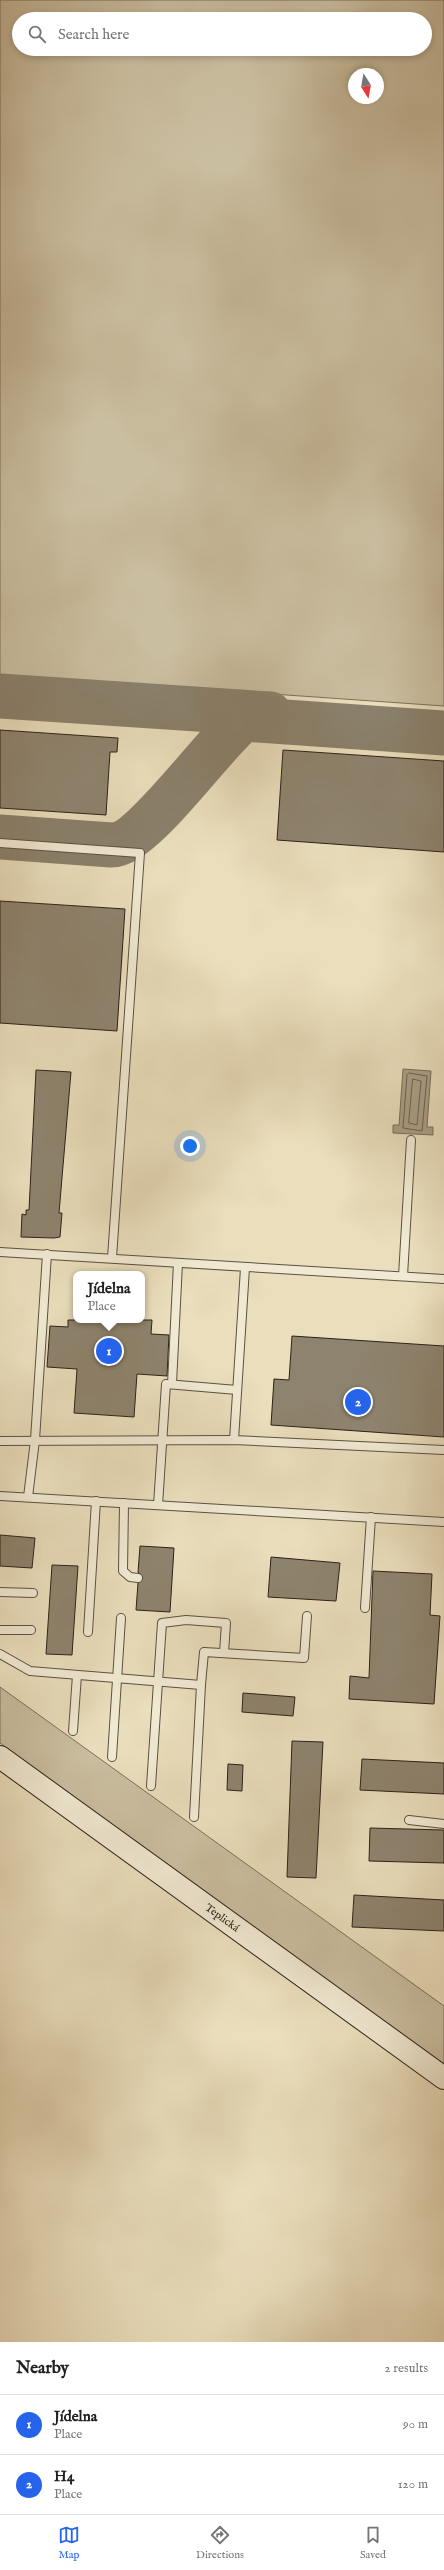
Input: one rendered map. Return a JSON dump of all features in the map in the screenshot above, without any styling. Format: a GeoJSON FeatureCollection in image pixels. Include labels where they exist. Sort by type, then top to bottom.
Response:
{"type":"FeatureCollection","features":[{"type":"Feature","properties":{"kind":"main road","name":"Teplická"},"geometry":{"type":"LineString","coordinates":[[0,1757],[444,2078]]}},
{"type":"Feature","properties":{"kind":"lane"},"geometry":{"type":"LineString","coordinates":[[0,843],[140,853],[112,1258]]}},
{"type":"Feature","properties":{"kind":"lane"},"geometry":{"type":"LineString","coordinates":[[404,1276],[411,1140]]}},
{"type":"Feature","properties":{"kind":"lane"},"geometry":{"type":"LineString","coordinates":[[0,1252],[444,1279]]}},
{"type":"Feature","properties":{"kind":"lane"},"geometry":{"type":"LineString","coordinates":[[28,1497],[35,1440],[47,1254]]}},
{"type":"Feature","properties":{"kind":"lane"},"geometry":{"type":"LineString","coordinates":[[172,1384],[178,1263]]}},
{"type":"Feature","properties":{"kind":"lane"},"geometry":{"type":"LineString","coordinates":[[234,1440],[245,1268]]}},
{"type":"Feature","properties":{"kind":"lane"},"geometry":{"type":"LineString","coordinates":[[158,1505],[161,1440],[166,1384],[237,1390]]}},
{"type":"Feature","properties":{"kind":"lane"},"geometry":{"type":"LineString","coordinates":[[0,1441],[234,1440],[444,1450]]}},
{"type":"Feature","properties":{"kind":"lane"},"geometry":{"type":"LineString","coordinates":[[0,1496],[444,1522]]}},
{"type":"Feature","properties":{"kind":"lane"},"geometry":{"type":"LineString","coordinates":[[88,1632],[96,1502]]}},
{"type":"Feature","properties":{"kind":"lane"},"geometry":{"type":"LineString","coordinates":[[124,1503],[124,1571],[130,1577],[138,1578]]}},
{"type":"Feature","properties":{"kind":"lane"},"geometry":{"type":"LineString","coordinates":[[365,1608],[371,1517]]}},
{"type":"Feature","properties":{"kind":"lane"},"geometry":{"type":"LineString","coordinates":[[0,1592],[33,1593]]}},
{"type":"Feature","properties":{"kind":"lane"},"geometry":{"type":"LineString","coordinates":[[194,1817],[204,1652],[304,1658],[307,1616]]}},
{"type":"Feature","properties":{"kind":"lane"},"geometry":{"type":"LineString","coordinates":[[112,1757],[121,1618]]}},
{"type":"Feature","properties":{"kind":"lane"},"geometry":{"type":"LineString","coordinates":[[151,1786],[162,1623],[186,1620],[226,1623],[224,1653]]}},
{"type":"Feature","properties":{"kind":"lane"},"geometry":{"type":"LineString","coordinates":[[0,1630],[31,1630]]}},
{"type":"Feature","properties":{"kind":"lane"},"geometry":{"type":"LineString","coordinates":[[0,1654],[30,1671],[201,1685]]}},
{"type":"Feature","properties":{"kind":"lane"},"geometry":{"type":"LineString","coordinates":[[73,1730],[77,1675]]}},
{"type":"Feature","properties":{"kind":"lane"},"geometry":{"type":"LineString","coordinates":[[409,1820],[444,1824]]}},
{"type":"Feature","properties":{"kind":"shaded area"},"geometry":{"type":"Polygon","coordinates":[[[0,0],[444,0],[444,706],[0,675],[0,0]]]}},
{"type":"Feature","properties":{"kind":"shaded area"},"geometry":{"type":"Polygon","coordinates":[[[0,1687],[444,2006],[444,2067],[0,1743],[0,1687]]]}},
{"type":"Feature","properties":{"kind":"water"},"geometry":{"type":"Polygon","coordinates":[[[403,1069],[431,1071],[427,1127],[433,1127],[433,1135],[393,1133],[393,1125],[399,1125],[403,1069]]]}},
{"type":"Feature","properties":{"kind":"building"},"geometry":{"type":"Polygon","coordinates":[[[0,730],[118,738],[117,752],[110,752],[106,815],[0,808],[0,730]]]}},
{"type":"Feature","properties":{"kind":"building"},"geometry":{"type":"Polygon","coordinates":[[[283,750],[444,761],[444,852],[277,840],[283,750]]]}},
{"type":"Feature","properties":{"kind":"building"},"geometry":{"type":"Polygon","coordinates":[[[0,901],[125,909],[117,1031],[0,1023],[0,901]]]}},
{"type":"Feature","properties":{"kind":"building"},"geometry":{"type":"Polygon","coordinates":[[[36,1070],[71,1072],[59,1213],[62,1213],[60,1237],[54,1238],[21,1237],[22,1214],[26,1215],[26,1210],[29,1210],[36,1070]]]}},
{"type":"Feature","properties":{"kind":"building"},"geometry":{"type":"Polygon","coordinates":[[[68,1320],[73,1320],[73,1323],[145,1323],[145,1320],[152,1320],[151,1334],[169,1335],[167,1376],[137,1374],[134,1417],[74,1413],[77,1369],[47,1367],[50,1326],[68,1327],[68,1320]]]}},
{"type":"Feature","properties":{"kind":"building"},"geometry":{"type":"Polygon","coordinates":[[[292,1336],[444,1346],[444,1437],[271,1425],[274,1379],[289,1380],[292,1336]]]}},
{"type":"Feature","properties":{"kind":"building"},"geometry":{"type":"Polygon","coordinates":[[[0,1535],[35,1538],[32,1568],[0,1566],[0,1535]]]}},
{"type":"Feature","properties":{"kind":"building"},"geometry":{"type":"Polygon","coordinates":[[[140,1546],[174,1548],[170,1612],[136,1610],[138,1583],[143,1578],[138,1572],[140,1546]]]}},
{"type":"Feature","properties":{"kind":"building"},"geometry":{"type":"Polygon","coordinates":[[[271,1557],[340,1563],[336,1601],[268,1597],[271,1557]]]}},
{"type":"Feature","properties":{"kind":"building"},"geometry":{"type":"Polygon","coordinates":[[[52,1565],[78,1566],[72,1655],[46,1654],[52,1565]]]}},
{"type":"Feature","properties":{"kind":"building"},"geometry":{"type":"Polygon","coordinates":[[[373,1571],[432,1574],[430,1615],[440,1616],[434,1704],[349,1699],[350,1676],[369,1678],[373,1571]]]}},
{"type":"Feature","properties":{"kind":"building"},"geometry":{"type":"Polygon","coordinates":[[[243,1693],[295,1697],[293,1716],[242,1712],[243,1693]]]}},
{"type":"Feature","properties":{"kind":"building"},"geometry":{"type":"Polygon","coordinates":[[[292,1741],[323,1742],[316,1878],[287,1877],[292,1741]]]}},
{"type":"Feature","properties":{"kind":"building"},"geometry":{"type":"Polygon","coordinates":[[[362,1759],[444,1763],[444,1794],[360,1790],[362,1759]]]}},
{"type":"Feature","properties":{"kind":"building"},"geometry":{"type":"Polygon","coordinates":[[[228,1764],[243,1765],[242,1791],[227,1790],[228,1764]]]}},
{"type":"Feature","properties":{"kind":"building"},"geometry":{"type":"Polygon","coordinates":[[[370,1828],[444,1830],[444,1863],[369,1861],[370,1828]]]}},
{"type":"Feature","properties":{"kind":"building"},"geometry":{"type":"Polygon","coordinates":[[[354,1895],[444,1900],[444,1931],[352,1927],[354,1895]]]}},
{"type":"Feature","properties":{"kind":"taxiway"},"geometry":{"type":"LineString","coordinates":[[0,696],[270,714]]}},
{"type":"Feature","properties":{"kind":"taxiway"},"geometry":{"type":"LineString","coordinates":[[0,837],[111,845],[125,841],[141,829],[159,812],[231,731],[244,719],[444,733]]}},
{"type":"Feature","properties":{"kind":"place","name":"Jídelna"},"geometry":{"type":"Point","coordinates":[109,1351]}},
{"type":"Feature","properties":{"kind":"place","name":"H4"},"geometry":{"type":"Point","coordinates":[358,1402]}}]}
